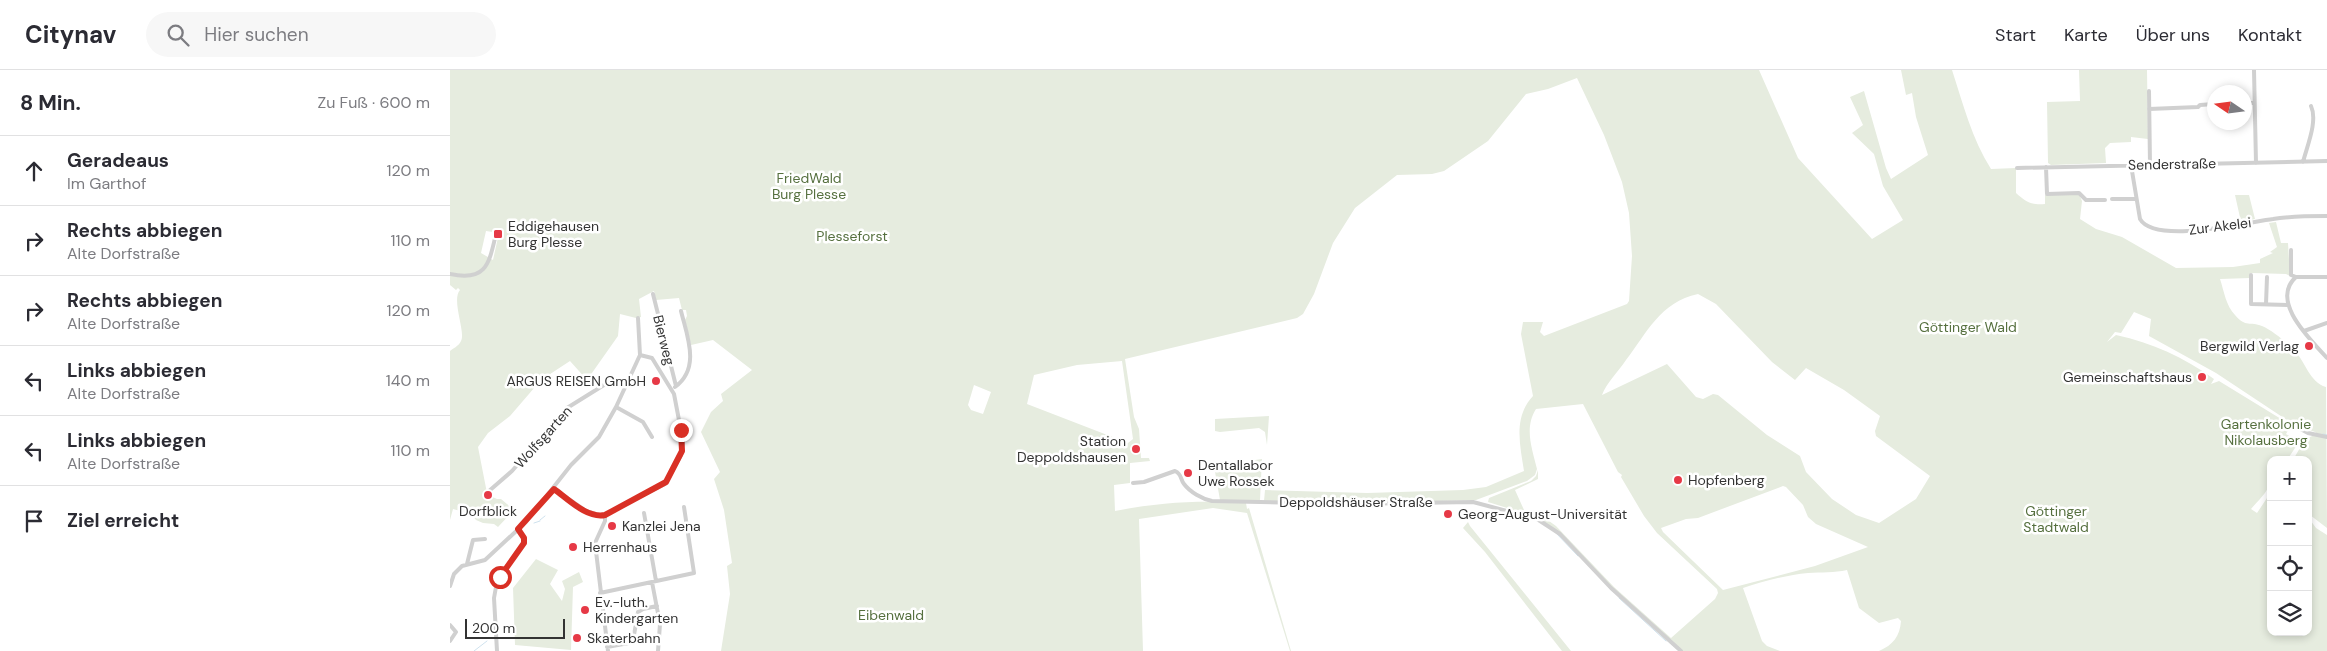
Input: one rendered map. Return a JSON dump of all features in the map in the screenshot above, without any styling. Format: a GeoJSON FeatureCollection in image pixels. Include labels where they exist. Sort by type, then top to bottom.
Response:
{"type":"FeatureCollection","features":[{"type":"Feature","properties":{"kind":"street"},"geometry":{"type":"LineString","coordinates":[[2254,70],[2256,163]]}},
{"type":"Feature","properties":{"kind":"street"},"geometry":{"type":"LineString","coordinates":[[2149,91],[2150,165]]}},
{"type":"Feature","properties":{"kind":"street"},"geometry":{"type":"LineString","coordinates":[[2149,109],[2198,107],[2207,104]]}},
{"type":"Feature","properties":{"kind":"street"},"geometry":{"type":"LineString","coordinates":[[2303,162],[2312,123],[2313,114],[2311,106]]}},
{"type":"Feature","properties":{"kind":"street","name":"Senderstraße"},"geometry":{"type":"LineString","coordinates":[[2017,168],[2327,161]]}},
{"type":"Feature","properties":{"kind":"street","name":"Zur Akelei"},"geometry":{"type":"LineString","coordinates":[[2131,165],[2136,199],[2143,223],[2177,231],[2209,230],[2273,219],[2327,216]]}},
{"type":"Feature","properties":{"kind":"street"},"geometry":{"type":"LineString","coordinates":[[2046,167],[2046,194],[2078,193],[2086,200],[2105,200]]}},
{"type":"Feature","properties":{"kind":"street"},"geometry":{"type":"LineString","coordinates":[[2112,199],[2136,199]]}},
{"type":"Feature","properties":{"kind":"street"},"geometry":{"type":"LineString","coordinates":[[450,274],[468,276],[484,270],[490,260],[496,234]]}},
{"type":"Feature","properties":{"kind":"street"},"geometry":{"type":"LineString","coordinates":[[2291,250],[2290,275],[2296,277],[2327,277]]}},
{"type":"Feature","properties":{"kind":"street"},"geometry":{"type":"LineString","coordinates":[[2251,275],[2251,304],[2288,305]]}},
{"type":"Feature","properties":{"kind":"street"},"geometry":{"type":"LineString","coordinates":[[2266,304],[2267,277]]}},
{"type":"Feature","properties":{"kind":"street"},"geometry":{"type":"LineString","coordinates":[[2296,277],[2288,290],[2288,305],[2292,315],[2327,358]]}},
{"type":"Feature","properties":{"kind":"street","name":"Bierweg"},"geometry":{"type":"LineString","coordinates":[[605,515],[665,484],[681,455],[682,437],[653,294]]}},
{"type":"Feature","properties":{"kind":"street"},"geometry":{"type":"LineString","coordinates":[[640,356],[646,355],[654,360],[673,388],[686,376],[690,363],[690,351],[681,311]]}},
{"type":"Feature","properties":{"kind":"street"},"geometry":{"type":"LineString","coordinates":[[450,584],[456,572],[468,564],[485,560],[518,529],[554,489],[572,465],[599,437],[628,384],[640,356],[638,318]]}},
{"type":"Feature","properties":{"kind":"street"},"geometry":{"type":"LineString","coordinates":[[2304,331],[2327,323]]}},
{"type":"Feature","properties":{"kind":"street","name":"Wolfsgarten"},"geometry":{"type":"LineString","coordinates":[[488,491],[508,475],[567,408],[612,380],[618,379],[628,384]]}},
{"type":"Feature","properties":{"kind":"street"},"geometry":{"type":"LineString","coordinates":[[616,407],[643,422],[652,437]]}},
{"type":"Feature","properties":{"kind":"street"},"geometry":{"type":"LineString","coordinates":[[2293,425],[2308,433],[2327,437]]}},
{"type":"Feature","properties":{"kind":"street","name":"Deppoldshäuser Straße"},"geometry":{"type":"LineString","coordinates":[[1133,483],[1144,482],[1176,471],[1186,486],[1204,499],[1216,501],[1347,504],[1473,502],[1537,518],[1560,534],[1625,601],[1681,651]]}},
{"type":"Feature","properties":{"kind":"street"},"geometry":{"type":"LineString","coordinates":[[554,489],[586,511],[598,516],[605,515],[605,521],[595,543],[607,649],[628,643],[634,635],[638,612],[657,606]]}},
{"type":"Feature","properties":{"kind":"street"},"geometry":{"type":"LineString","coordinates":[[600,593],[694,573],[684,507]]}},
{"type":"Feature","properties":{"kind":"street"},"geometry":{"type":"LineString","coordinates":[[644,513],[660,624],[658,651]]}},
{"type":"Feature","properties":{"kind":"street"},"geometry":{"type":"LineString","coordinates":[[496,651],[495,593],[503,572],[524,543],[524,538],[518,529]]}},
{"type":"Feature","properties":{"kind":"street"},"geometry":{"type":"LineString","coordinates":[[468,564],[473,540],[485,539]]}},
{"type":"Feature","properties":{"kind":"street"},"geometry":{"type":"LineString","coordinates":[[450,625],[456,632],[450,641]]}},
{"type":"Feature","properties":{"kind":"green space"},"geometry":{"type":"Polygon","coordinates":[[[450,70],[1759,70],[1798,158],[1872,239],[1903,220],[1883,186],[1874,154],[1852,133],[1863,125],[1850,97],[1864,91],[1886,168],[1891,179],[1928,155],[1916,117],[1912,93],[1906,95],[1901,70],[1952,70],[1973,133],[1984,158],[1991,169],[2016,168],[2016,193],[2029,202],[2045,204],[2045,195],[2079,194],[2082,201],[2080,219],[2096,229],[2122,237],[2176,268],[2233,267],[2260,263],[2260,259],[2273,253],[2270,252],[2277,247],[2269,223],[2276,222],[2281,243],[2288,243],[2290,276],[2286,274],[2250,273],[2250,278],[2220,279],[2229,307],[2239,319],[2245,323],[2262,326],[2279,336],[2298,355],[2316,381],[2326,387],[2327,528],[2312,517],[2312,456],[2295,456],[2305,439],[2317,434],[2315,432],[2293,424],[2216,373],[2149,336],[2151,319],[2134,312],[2121,333],[2115,332],[2107,342],[2116,335],[2143,342],[2167,352],[2191,364],[2214,379],[2211,384],[2219,381],[2291,425],[2286,434],[2299,442],[2290,456],[2267,456],[2267,490],[2251,509],[2257,513],[2267,498],[2267,636],[2312,636],[2312,522],[2316,528],[2327,535],[2327,651],[1879,651],[1895,639],[1901,621],[1898,618],[1879,623],[1859,608],[1847,570],[1792,575],[1743,588],[1762,641],[1767,646],[1780,651],[1679,651],[1559,536],[1536,517],[1488,502],[1489,498],[1531,481],[1536,476],[1538,470],[1538,479],[1515,490],[1524,510],[1542,516],[1556,526],[1614,587],[1671,638],[1715,599],[1718,593],[1717,589],[1657,533],[1644,516],[1621,477],[1622,475],[1618,472],[1583,404],[1536,409],[1530,423],[1531,446],[1537,469],[1535,475],[1527,481],[1476,500],[1367,503],[1264,501],[1265,490],[1367,493],[1463,490],[1486,487],[1524,471],[1520,441],[1520,422],[1527,404],[1533,396],[1521,334],[1523,322],[1543,322],[1540,332],[1544,336],[1627,304],[1629,301],[1632,256],[1629,213],[1622,182],[1604,135],[1577,78],[1548,89],[1526,94],[1488,141],[1444,171],[1432,174],[1397,175],[1355,208],[1333,243],[1314,294],[1303,314],[1297,318],[1125,359],[1134,417],[1139,429],[1141,458],[1149,458],[1150,461],[1130,463],[1130,483],[1114,485],[1115,511],[1180,503],[1246,503],[1291,651],[1247,513],[1213,508],[1139,519],[1143,651],[721,651],[730,594],[727,566],[732,563],[724,510],[714,479],[720,472],[701,432],[711,412],[723,401],[721,394],[752,370],[713,340],[691,345],[685,320],[687,316],[686,310],[682,310],[679,298],[656,300],[654,291],[639,299],[641,317],[636,318],[620,314],[618,336],[587,380],[570,361],[541,380],[510,416],[488,433],[478,447],[488,495],[501,499],[514,510],[498,527],[494,524],[476,520],[471,514],[453,509],[450,520],[450,351],[459,344],[462,337],[457,301],[460,290],[458,288],[456,290],[450,285],[450,70]],[[486,231],[481,253],[493,260],[499,233],[486,231]],[[1698,294],[1685,298],[1664,311],[1648,329],[1602,395],[1667,364],[1696,397],[1703,399],[1713,394],[1718,395],[1767,435],[1800,456],[1806,472],[1832,499],[1856,515],[1879,523],[1916,499],[1930,476],[1876,436],[1875,431],[1880,416],[1844,390],[1806,368],[1795,380],[1772,362],[1716,304],[1698,294]],[[1122,361],[1077,365],[1034,375],[1027,404],[1128,443],[1133,439],[1122,361]],[[974,385],[968,405],[971,410],[983,414],[991,392],[974,385]],[[1783,486],[1698,518],[1686,519],[1661,528],[1723,590],[1815,566],[1868,547],[1816,524],[1808,517],[1803,505],[1783,486]]]}},
{"type":"Feature","properties":{"kind":"green space"},"geometry":{"type":"Polygon","coordinates":[[[2079,70],[2147,70],[2148,139],[2131,137],[2131,142],[2110,143],[2105,148],[2106,163],[2051,165],[2048,163],[2047,102],[2080,101],[2079,70]]]}},
{"type":"Feature","properties":{"kind":"green space"},"geometry":{"type":"Polygon","coordinates":[[[2235,195],[2249,195],[2255,219],[2241,222],[2235,195]]]}},
{"type":"Feature","properties":{"kind":"green space"},"geometry":{"type":"Polygon","coordinates":[[[1269,416],[1267,445],[1265,432],[1259,428],[1215,431],[1215,419],[1269,416]]]}},
{"type":"Feature","properties":{"kind":"green space"},"geometry":{"type":"Polygon","coordinates":[[[1262,459],[1260,500],[1220,500],[1214,466],[1262,459]]]}},
{"type":"Feature","properties":{"kind":"green space"},"geometry":{"type":"Polygon","coordinates":[[[1468,522],[1571,651],[1562,651],[1485,552],[1463,528],[1468,522]]]}},
{"type":"Feature","properties":{"kind":"green space"},"geometry":{"type":"Polygon","coordinates":[[[536,559],[558,570],[550,584],[562,601],[565,589],[562,581],[579,572],[583,582],[573,587],[571,650],[515,645],[513,588],[536,559]]]}},
{"type":"Feature","properties":{"kind":"waterway"},"geometry":{"type":"LineString","coordinates":[[2323,434],[2327,435]]}},
{"type":"Feature","properties":{"kind":"waterway"},"geometry":{"type":"LineString","coordinates":[[1282,504],[1336,506]]}},
{"type":"Feature","properties":{"kind":"waterway"},"geometry":{"type":"LineString","coordinates":[[540,520],[545,516]]}},
{"type":"Feature","properties":{"kind":"waterway"},"geometry":{"type":"LineString","coordinates":[[534,523],[540,521]]}},
{"type":"Feature","properties":{"kind":"waterway"},"geometry":{"type":"LineString","coordinates":[[1556,533],[1578,556]]}},
{"type":"Feature","properties":{"kind":"waterway"},"geometry":{"type":"LineString","coordinates":[[1619,598],[1666,641]]}},
{"type":"Feature","properties":{"kind":"waterway"},"geometry":{"type":"LineString","coordinates":[[474,651],[487,641]]}},
{"type":"Feature","properties":{"kind":"place","name":"Eddigehausen Burg Plesse"},"geometry":{"type":"Point","coordinates":[498,234]}},
{"type":"Feature","properties":{"kind":"place","name":"Bergwild Verlag"},"geometry":{"type":"Point","coordinates":[2309,346]}},
{"type":"Feature","properties":{"kind":"place","name":"Gemeinschaftshaus"},"geometry":{"type":"Point","coordinates":[2202,377]}},
{"type":"Feature","properties":{"kind":"place","name":"ARGUS REISEN GmbH"},"geometry":{"type":"Point","coordinates":[656,381]}},
{"type":"Feature","properties":{"kind":"place","name":"Station Deppoldshausen"},"geometry":{"type":"Point","coordinates":[1136,449]}},
{"type":"Feature","properties":{"kind":"place","name":"Dentallabor Uwe Rossek"},"geometry":{"type":"Point","coordinates":[1188,473]}},
{"type":"Feature","properties":{"kind":"place","name":"Hopfenberg"},"geometry":{"type":"Point","coordinates":[1678,480]}},
{"type":"Feature","properties":{"kind":"place","name":"Dorfblick"},"geometry":{"type":"Point","coordinates":[488,495]}},
{"type":"Feature","properties":{"kind":"place","name":"Georg-August-Universität"},"geometry":{"type":"Point","coordinates":[1448,514]}},
{"type":"Feature","properties":{"kind":"place","name":"Kanzlei Jena"},"geometry":{"type":"Point","coordinates":[612,526]}},
{"type":"Feature","properties":{"kind":"place","name":"Herrenhaus"},"geometry":{"type":"Point","coordinates":[573,547]}},
{"type":"Feature","properties":{"kind":"place","name":"Ev.-luth. Kindergarten"},"geometry":{"type":"Point","coordinates":[585,610]}},
{"type":"Feature","properties":{"kind":"place","name":"Skaterbahn"},"geometry":{"type":"Point","coordinates":[577,638]}},
{"type":"Feature","properties":{"kind":"route"},"geometry":{"type":"LineString","coordinates":[[500,577],[523,546],[524,538],[518,529],[554,489],[586,511],[598,516],[605,515],[619,506],[665,484],[681,455],[683,446],[681,430]]}},
{"type":"Feature","properties":{"kind":"park label","name":"FriedWald Burg Plesse"},"geometry":{"type":"Point","coordinates":[809,186]}},
{"type":"Feature","properties":{"kind":"park label","name":"Plesseforst"},"geometry":{"type":"Point","coordinates":[852,236]}},
{"type":"Feature","properties":{"kind":"park label","name":"Göttinger Wald"},"geometry":{"type":"Point","coordinates":[1968,327]}},
{"type":"Feature","properties":{"kind":"park label","name":"Gartenkolonie Nikolausberg"},"geometry":{"type":"Point","coordinates":[2266,432]}},
{"type":"Feature","properties":{"kind":"park label","name":"Göttinger Stadtwald"},"geometry":{"type":"Point","coordinates":[2056,520]}},
{"type":"Feature","properties":{"kind":"park label","name":"Eibenwald"},"geometry":{"type":"Point","coordinates":[891,615]}}]}
